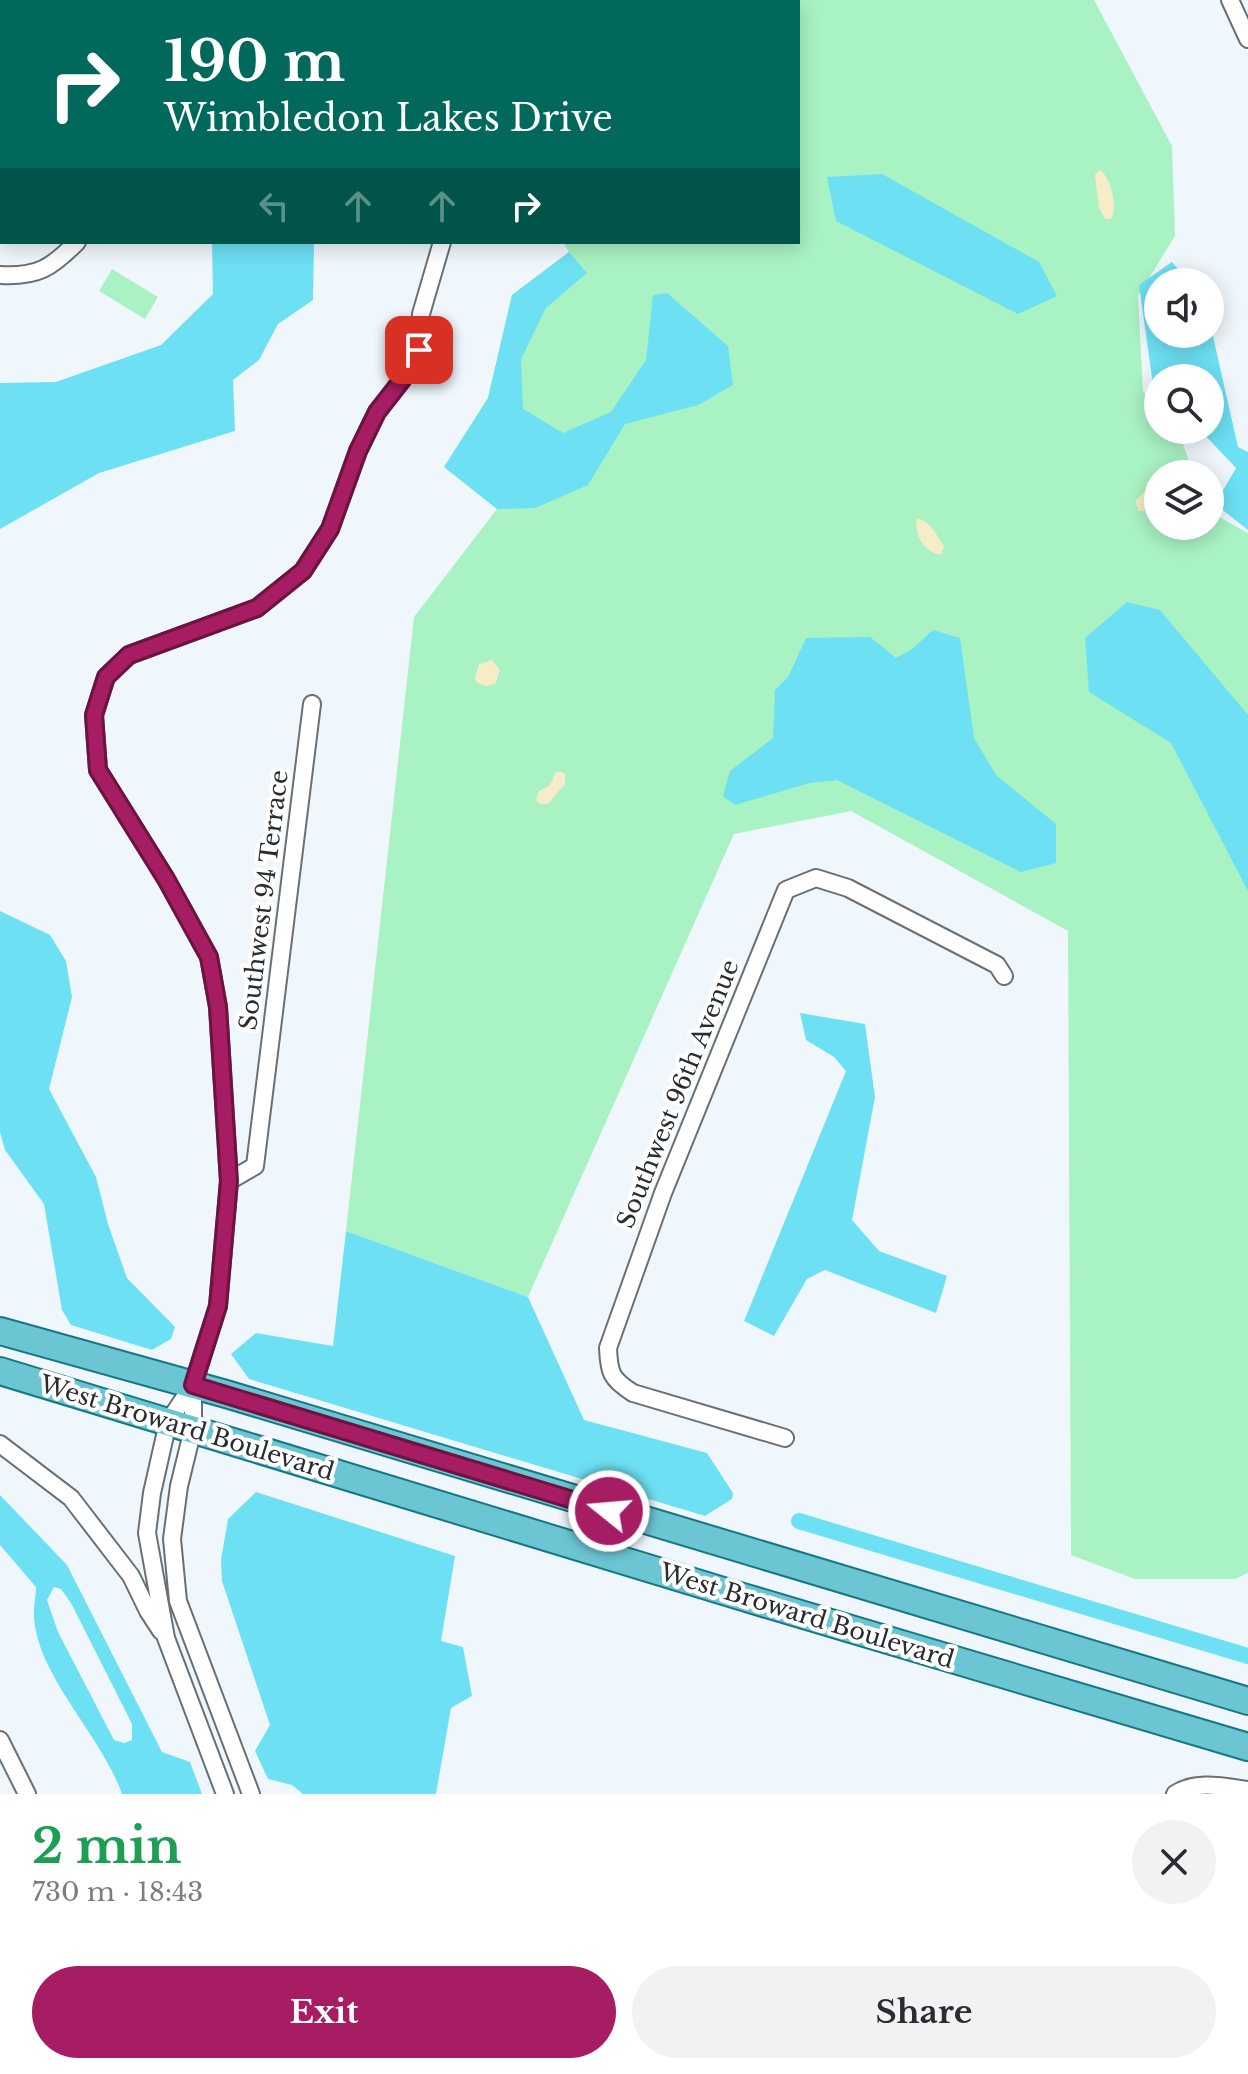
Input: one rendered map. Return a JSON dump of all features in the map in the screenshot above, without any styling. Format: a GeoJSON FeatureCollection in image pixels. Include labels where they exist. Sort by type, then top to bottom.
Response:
{"type":"FeatureCollection","features":[{"type":"Feature","properties":{"kind":"main road","name":"West Broward Boulevard"},"geometry":{"type":"LineString","coordinates":[[0,1331],[193,1385],[1248,1701]]}},
{"type":"Feature","properties":{"kind":"main road","name":"West Broward Boulevard"},"geometry":{"type":"LineString","coordinates":[[0,1371],[1248,1747]]}},
{"type":"Feature","properties":{"kind":"street"},"geometry":{"type":"LineString","coordinates":[[1230,0],[1248,39]]}},
{"type":"Feature","properties":{"kind":"street"},"geometry":{"type":"LineString","coordinates":[[0,275],[24,276],[51,267],[75,244]]}},
{"type":"Feature","properties":{"kind":"street"},"geometry":{"type":"LineString","coordinates":[[225,1794],[166,1638],[147,1533],[152,1493],[168,1422],[193,1385],[218,1306],[229,1181],[218,1007],[209,957],[166,879],[98,770],[94,715],[106,677],[129,655],[257,608],[303,571],[330,529],[358,451],[377,412],[402,380],[419,350],[421,314],[441,244]]}},
{"type":"Feature","properties":{"kind":"street","name":"Southwest 94 Terrace"},"geometry":{"type":"LineString","coordinates":[[229,1181],[255,1166],[312,704]]}},
{"type":"Feature","properties":{"kind":"street","name":"Southwest 96th Avenue"},"geometry":{"type":"LineString","coordinates":[[785,1438],[633,1393],[621,1386],[609,1372],[608,1348],[663,1193],[786,890],[816,878],[848,888],[997,965],[1004,976]]}},
{"type":"Feature","properties":{"kind":"street"},"geometry":{"type":"LineString","coordinates":[[193,1385],[193,1429],[179,1486],[172,1539],[178,1601],[229,1729],[251,1794]]}},
{"type":"Feature","properties":{"kind":"street"},"geometry":{"type":"LineString","coordinates":[[0,1444],[71,1498],[131,1576],[148,1611],[166,1638]]}},
{"type":"Feature","properties":{"kind":"street"},"geometry":{"type":"LineString","coordinates":[[0,1740],[27,1794]]}},
{"type":"Feature","properties":{"kind":"street"},"geometry":{"type":"LineString","coordinates":[[1175,1794],[1181,1790],[1212,1785],[1248,1790]]}},
{"type":"Feature","properties":{"kind":"green space"},"geometry":{"type":"Polygon","coordinates":[[[800,0],[1094,0],[1172,146],[1175,236],[1155,268],[1144,268],[1144,286],[1138,296],[1144,444],[1183,444],[1188,460],[1144,460],[1144,540],[1224,540],[1224,520],[1248,533],[1248,1573],[1235,1579],[1135,1579],[1071,1555],[1068,931],[851,811],[734,834],[528,1297],[346,1231],[414,617],[497,509],[444,467],[488,398],[512,295],[569,252],[564,244],[800,244],[800,0]]]}},
{"type":"Feature","properties":{"kind":"green space"},"geometry":{"type":"Polygon","coordinates":[[[112,269],[158,297],[145,319],[99,291],[112,269]]]}},
{"type":"Feature","properties":{"kind":"sand"},"geometry":{"type":"Polygon","coordinates":[[[1100,170],[1112,193],[1114,208],[1111,219],[1105,219],[1099,208],[1095,175],[1100,170]]]}},
{"type":"Feature","properties":{"kind":"sand"},"geometry":{"type":"Polygon","coordinates":[[[1144,493],[1144,511],[1139,511],[1135,501],[1144,493]]]}},
{"type":"Feature","properties":{"kind":"sand"},"geometry":{"type":"Polygon","coordinates":[[[917,518],[936,533],[944,546],[941,555],[929,550],[921,541],[917,518]]]}},
{"type":"Feature","properties":{"kind":"sand"},"geometry":{"type":"Polygon","coordinates":[[[492,660],[500,670],[495,684],[487,686],[477,683],[475,678],[479,664],[492,660]]]}},
{"type":"Feature","properties":{"kind":"sand"},"geometry":{"type":"Polygon","coordinates":[[[556,772],[565,774],[565,784],[548,804],[539,804],[536,800],[539,791],[550,785],[556,772]]]}},
{"type":"Feature","properties":{"kind":"water"},"geometry":{"type":"Polygon","coordinates":[[[882,174],[1039,262],[1057,296],[1018,314],[836,221],[827,177],[882,174]]]}},
{"type":"Feature","properties":{"kind":"water"},"geometry":{"type":"Polygon","coordinates":[[[212,244],[314,244],[313,300],[278,324],[259,360],[233,380],[235,431],[99,473],[0,529],[0,383],[56,382],[161,345],[213,294],[212,244]]]}},
{"type":"Feature","properties":{"kind":"water"},"geometry":{"type":"Polygon","coordinates":[[[569,252],[587,273],[546,308],[521,359],[523,409],[563,433],[611,412],[646,360],[653,295],[667,293],[728,346],[733,385],[698,405],[625,424],[588,485],[535,508],[497,509],[444,467],[488,398],[512,295],[569,252]]]}},
{"type":"Feature","properties":{"kind":"water"},"geometry":{"type":"Polygon","coordinates":[[[1172,262],[1177,268],[1163,268],[1172,262]]]}},
{"type":"Feature","properties":{"kind":"water"},"geometry":{"type":"Polygon","coordinates":[[[1144,282],[1144,321],[1139,285],[1144,282]]]}},
{"type":"Feature","properties":{"kind":"water"},"geometry":{"type":"Polygon","coordinates":[[[1148,348],[1216,348],[1219,364],[1150,364],[1148,348]]]}},
{"type":"Feature","properties":{"kind":"water"},"geometry":{"type":"Polygon","coordinates":[[[1224,385],[1238,447],[1248,452],[1248,530],[1224,511],[1224,489],[1236,468],[1213,444],[1224,444],[1224,385]]]}},
{"type":"Feature","properties":{"kind":"water"},"geometry":{"type":"Polygon","coordinates":[[[1127,602],[1160,610],[1248,715],[1248,891],[1171,743],[1089,692],[1085,638],[1127,602]]]}},
{"type":"Feature","properties":{"kind":"water"},"geometry":{"type":"Polygon","coordinates":[[[933,630],[960,638],[974,738],[996,775],[1056,824],[1056,863],[1021,872],[837,780],[810,783],[735,805],[723,796],[730,771],[773,738],[775,690],[788,677],[806,638],[870,637],[896,658],[911,650],[933,630]]]}},
{"type":"Feature","properties":{"kind":"water"},"geometry":{"type":"Polygon","coordinates":[[[0,911],[50,935],[66,961],[72,997],[49,1089],[96,1177],[127,1278],[175,1327],[171,1339],[152,1350],[71,1325],[62,1310],[44,1204],[5,1150],[0,1132],[0,911]]]}},
{"type":"Feature","properties":{"kind":"water"},"geometry":{"type":"Polygon","coordinates":[[[800,1013],[865,1024],[875,1097],[852,1220],[879,1251],[947,1276],[936,1313],[825,1270],[807,1279],[774,1336],[744,1321],[846,1071],[834,1057],[806,1040],[800,1013]]]}},
{"type":"Feature","properties":{"kind":"water"},"geometry":{"type":"Polygon","coordinates":[[[346,1231],[528,1297],[584,1420],[707,1453],[733,1493],[732,1499],[705,1516],[249,1379],[231,1354],[256,1333],[333,1346],[346,1231]]]}},
{"type":"Feature","properties":{"kind":"water"},"geometry":{"type":"Polygon","coordinates":[[[256,1492],[455,1556],[441,1641],[463,1647],[472,1696],[451,1708],[436,1794],[303,1794],[292,1785],[268,1779],[255,1751],[270,1725],[222,1581],[221,1560],[228,1519],[256,1492]]]}},
{"type":"Feature","properties":{"kind":"water"},"geometry":{"type":"Polygon","coordinates":[[[0,1495],[67,1565],[162,1752],[190,1762],[202,1794],[122,1794],[113,1772],[47,1662],[34,1618],[36,1587],[0,1545],[0,1495]],[[54,1587],[47,1600],[58,1632],[114,1740],[124,1743],[132,1740],[132,1724],[61,1589],[54,1587]]]}},
{"type":"Feature","properties":{"kind":"waterway"},"geometry":{"type":"LineString","coordinates":[[799,1521],[1248,1656]]}},
{"type":"Feature","properties":{"kind":"route"},"geometry":{"type":"LineString","coordinates":[[419,350],[402,380],[377,412],[358,451],[330,529],[303,571],[257,608],[129,655],[106,677],[94,715],[98,770],[166,879],[209,957],[218,1007],[229,1181],[218,1306],[193,1385],[609,1511]]}}]}
